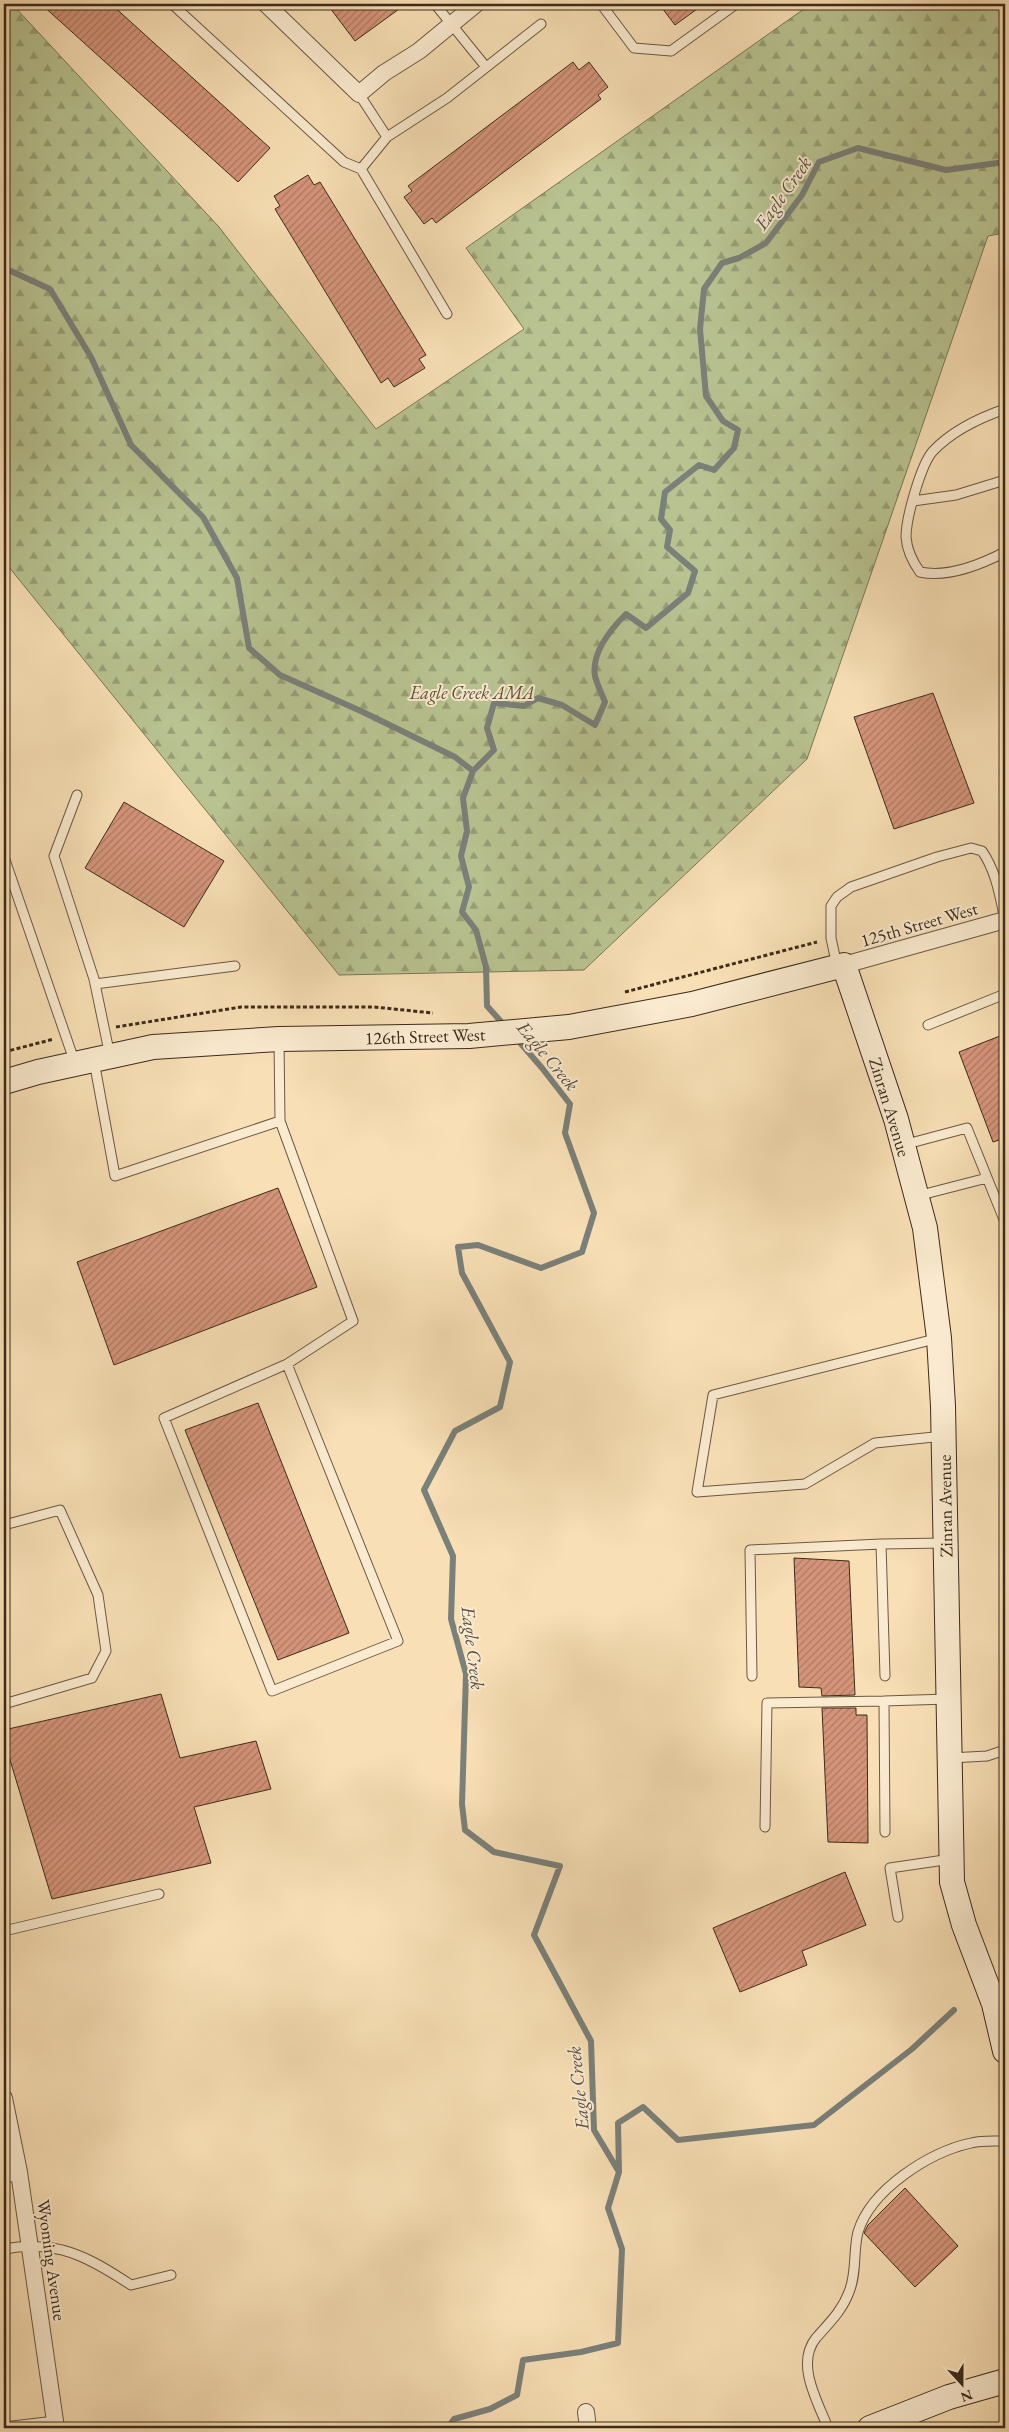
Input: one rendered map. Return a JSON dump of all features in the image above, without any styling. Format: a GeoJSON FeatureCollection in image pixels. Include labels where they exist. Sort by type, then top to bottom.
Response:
{"type":"FeatureCollection","features":[{"type":"Feature","properties":{"kind":"street"},"geometry":{"type":"LineString","coordinates":[[266,4],[359,94],[384,73],[419,51],[476,4]]}},
{"type":"Feature","properties":{"kind":"street","name":"125th Street West"},"geometry":{"type":"LineString","coordinates":[[841,966],[1005,920]]}},
{"type":"Feature","properties":{"kind":"street","name":"126th Street West"},"geometry":{"type":"LineString","coordinates":[[4,1082],[153,1047],[279,1039],[469,1036],[569,1026],[692,1004],[841,966]]}},
{"type":"Feature","properties":{"kind":"street","name":"Zinran Avenue"},"geometry":{"type":"LineString","coordinates":[[841,966],[903,1145],[925,1228],[939,1338],[944,1436],[952,1882],[964,1926],[1000,2001],[1005,2051]]}},
{"type":"Feature","properties":{"kind":"street","name":"Wyoming Avenue"},"geometry":{"type":"LineString","coordinates":[[4,2098],[11,2173],[30,2245],[56,2425]]}},
{"type":"Feature","properties":{"kind":"street"},"geometry":{"type":"LineString","coordinates":[[870,2428],[949,2397],[1005,2381]]}},
{"type":"Feature","properties":{"kind":"lane"},"geometry":{"type":"LineString","coordinates":[[172,4],[344,162],[361,168],[447,314]]}},
{"type":"Feature","properties":{"kind":"lane"},"geometry":{"type":"LineString","coordinates":[[434,4],[486,67]]}},
{"type":"Feature","properties":{"kind":"lane"},"geometry":{"type":"LineString","coordinates":[[601,4],[634,48],[671,52],[736,4]]}},
{"type":"Feature","properties":{"kind":"lane"},"geometry":{"type":"LineString","coordinates":[[361,168],[387,137],[447,98],[541,24]]}},
{"type":"Feature","properties":{"kind":"lane"},"geometry":{"type":"LineString","coordinates":[[359,94],[387,137]]}},
{"type":"Feature","properties":{"kind":"lane"},"geometry":{"type":"LineString","coordinates":[[1005,409],[988,415],[952,433],[932,452],[913,501],[906,538],[910,559],[920,572],[933,575],[950,573],[1005,552]]}},
{"type":"Feature","properties":{"kind":"lane"},"geometry":{"type":"LineString","coordinates":[[913,501],[956,495],[1005,480]]}},
{"type":"Feature","properties":{"kind":"lane"},"geometry":{"type":"LineString","coordinates":[[77,795],[54,856],[95,984],[104,1029],[93,1060],[114,1176],[280,1122]]}},
{"type":"Feature","properties":{"kind":"lane"},"geometry":{"type":"LineString","coordinates":[[841,966],[831,938],[831,906],[838,897],[851,887],[937,857],[971,848],[982,851],[990,862],[1005,920]]}},
{"type":"Feature","properties":{"kind":"lane"},"geometry":{"type":"LineString","coordinates":[[4,857],[66,1036],[93,1060]]}},
{"type":"Feature","properties":{"kind":"lane"},"geometry":{"type":"LineString","coordinates":[[95,984],[235,966]]}},
{"type":"Feature","properties":{"kind":"lane"},"geometry":{"type":"LineString","coordinates":[[928,1025],[1005,994]]}},
{"type":"Feature","properties":{"kind":"lane"},"geometry":{"type":"LineString","coordinates":[[279,1039],[280,1122],[353,1321],[287,1364],[164,1418],[272,1691],[398,1641],[287,1364]]}},
{"type":"Feature","properties":{"kind":"lane"},"geometry":{"type":"LineString","coordinates":[[903,1145],[967,1128],[1005,1222]]}},
{"type":"Feature","properties":{"kind":"lane"},"geometry":{"type":"LineString","coordinates":[[916,1196],[987,1178]]}},
{"type":"Feature","properties":{"kind":"lane"},"geometry":{"type":"LineString","coordinates":[[939,1338],[713,1395],[697,1492],[805,1484],[875,1443],[944,1436]]}},
{"type":"Feature","properties":{"kind":"lane"},"geometry":{"type":"LineString","coordinates":[[4,1525],[60,1510],[98,1595],[106,1651],[92,1678],[4,1704]]}},
{"type":"Feature","properties":{"kind":"lane"},"geometry":{"type":"LineString","coordinates":[[752,1676],[750,1550],[946,1543]]}},
{"type":"Feature","properties":{"kind":"lane"},"geometry":{"type":"LineString","coordinates":[[881,1544],[885,1676]]}},
{"type":"Feature","properties":{"kind":"lane"},"geometry":{"type":"LineString","coordinates":[[765,1826],[767,1703],[949,1699]]}},
{"type":"Feature","properties":{"kind":"lane"},"geometry":{"type":"LineString","coordinates":[[884,1701],[885,1832]]}},
{"type":"Feature","properties":{"kind":"lane"},"geometry":{"type":"LineString","coordinates":[[950,1758],[986,1756],[1005,1750]]}},
{"type":"Feature","properties":{"kind":"lane"},"geometry":{"type":"LineString","coordinates":[[898,1917],[890,1868],[952,1859]]}},
{"type":"Feature","properties":{"kind":"lane"},"geometry":{"type":"LineString","coordinates":[[4,1931],[159,1894]]}},
{"type":"Feature","properties":{"kind":"lane"},"geometry":{"type":"LineString","coordinates":[[828,2428],[809,2380],[808,2353],[815,2340],[836,2317],[850,2292],[856,2263],[858,2234],[869,2211],[893,2184],[918,2164],[952,2148],[973,2142],[1005,2141]]}},
{"type":"Feature","properties":{"kind":"lane"},"geometry":{"type":"LineString","coordinates":[[4,2249],[30,2245],[62,2249],[100,2265],[132,2285],[171,2275]]}},
{"type":"Feature","properties":{"kind":"lane"},"geometry":{"type":"LineString","coordinates":[[4,2427],[56,2425]]}},
{"type":"Feature","properties":{"kind":"path"},"geometry":{"type":"LineString","coordinates":[[618,994],[831,938]]}},
{"type":"Feature","properties":{"kind":"path"},"geometry":{"type":"LineString","coordinates":[[104,1029],[241,1007],[374,1007],[440,1013]]}},
{"type":"Feature","properties":{"kind":"path"},"geometry":{"type":"LineString","coordinates":[[4,1052],[66,1036]]}},
{"type":"Feature","properties":{"kind":"green space","name":"Eagle Creek AMA"},"geometry":{"type":"Polygon","coordinates":[[[4,4],[12,4],[219,227],[376,429],[524,329],[466,248],[811,4],[1005,4],[1005,233],[988,236],[807,759],[584,970],[339,975],[4,561],[4,4]]]}},
{"type":"Feature","properties":{"kind":"building"},"geometry":{"type":"Polygon","coordinates":[[[41,4],[111,4],[270,148],[238,182],[41,4]]]}},
{"type":"Feature","properties":{"kind":"building"},"geometry":{"type":"Polygon","coordinates":[[[327,4],[406,4],[355,41],[327,4]]]}},
{"type":"Feature","properties":{"kind":"building"},"geometry":{"type":"Polygon","coordinates":[[[659,4],[704,4],[675,25],[659,4]]]}},
{"type":"Feature","properties":{"kind":"building"},"geometry":{"type":"Polygon","coordinates":[[[573,62],[579,70],[589,62],[608,87],[598,95],[601,99],[436,223],[432,218],[424,224],[404,197],[412,191],[408,186],[573,62]]]}},
{"type":"Feature","properties":{"kind":"building"},"geometry":{"type":"Polygon","coordinates":[[[308,175],[314,185],[320,182],[426,355],[419,359],[425,368],[394,387],[388,378],[381,383],[275,209],[280,206],[274,196],[308,175]]]}},
{"type":"Feature","properties":{"kind":"building"},"geometry":{"type":"Polygon","coordinates":[[[933,693],[974,803],[894,829],[854,717],[933,693]]]}},
{"type":"Feature","properties":{"kind":"building"},"geometry":{"type":"Polygon","coordinates":[[[124,802],[224,861],[184,927],[85,868],[124,802]]]}},
{"type":"Feature","properties":{"kind":"building"},"geometry":{"type":"Polygon","coordinates":[[[1005,1034],[1005,1138],[993,1142],[959,1052],[1005,1034]]]}},
{"type":"Feature","properties":{"kind":"building"},"geometry":{"type":"Polygon","coordinates":[[[278,1188],[317,1287],[114,1365],[77,1262],[278,1188]]]}},
{"type":"Feature","properties":{"kind":"building"},"geometry":{"type":"Polygon","coordinates":[[[258,1403],[349,1633],[278,1660],[185,1430],[258,1403]]]}},
{"type":"Feature","properties":{"kind":"building"},"geometry":{"type":"Polygon","coordinates":[[[794,1558],[849,1561],[855,1695],[822,1696],[821,1688],[799,1687],[794,1558]]]}},
{"type":"Feature","properties":{"kind":"building"},"geometry":{"type":"Polygon","coordinates":[[[161,1694],[180,1758],[256,1741],[271,1789],[194,1807],[211,1863],[52,1899],[4,1740],[4,1730],[161,1694]]]}},
{"type":"Feature","properties":{"kind":"building"},"geometry":{"type":"Polygon","coordinates":[[[822,1708],[856,1708],[856,1715],[867,1715],[868,1843],[828,1842],[822,1708]]]}},
{"type":"Feature","properties":{"kind":"building"},"geometry":{"type":"Polygon","coordinates":[[[845,1872],[866,1925],[802,1951],[807,1965],[740,1992],[713,1928],[845,1872]]]}},
{"type":"Feature","properties":{"kind":"building"},"geometry":{"type":"Polygon","coordinates":[[[905,2188],[958,2246],[915,2287],[864,2233],[868,2225],[905,2188]]]}},
{"type":"Feature","properties":{"kind":"waterway","name":"Eagle Creek"},"geometry":{"type":"LineString","coordinates":[[506,1027],[487,1006],[486,967],[476,930],[462,912],[469,887],[461,856],[467,831],[463,798],[473,771],[494,750],[487,728],[494,703],[524,706],[538,698],[562,705],[595,725],[605,702],[595,676],[596,659],[603,642],[626,614],[646,628],[688,593],[695,571],[667,547],[670,530],[661,519],[665,492],[699,465],[714,470],[734,448],[738,430],[723,421],[706,396],[700,329],[704,289],[722,263],[739,258],[766,243],[802,195],[819,162],[858,148],[946,170],[1005,162]]}},
{"type":"Feature","properties":{"kind":"waterway"},"geometry":{"type":"LineString","coordinates":[[4,268],[50,289],[91,357],[131,445],[203,517],[237,578],[249,648],[280,675],[363,712],[455,757],[473,771]]}},
{"type":"Feature","properties":{"kind":"waterway","name":"Eagle Creek"},"geometry":{"type":"LineString","coordinates":[[516,1038],[570,1104],[565,1133],[594,1213],[582,1252],[541,1268],[478,1245],[458,1247],[462,1273],[510,1362],[500,1407],[455,1431],[424,1490],[453,1556],[451,1619],[466,1674],[462,1804],[465,1830],[494,1852],[560,1866],[534,1935],[591,2041],[594,2130],[619,2172]]}},
{"type":"Feature","properties":{"kind":"waterway"},"geometry":{"type":"LineString","coordinates":[[448,2428],[454,2419],[490,2409],[517,2395],[523,2360],[581,2352],[618,2343],[622,2249],[608,2208],[619,2172],[618,2123],[643,2107],[678,2140],[814,2125],[912,2049],[954,2010]]}}]}
